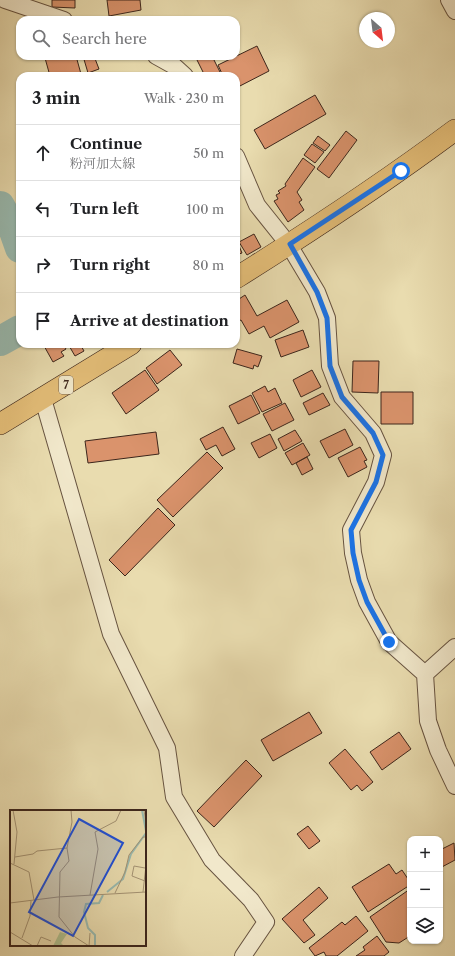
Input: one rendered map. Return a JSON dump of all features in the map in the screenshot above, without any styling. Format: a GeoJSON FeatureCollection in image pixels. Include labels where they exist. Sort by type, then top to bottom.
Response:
{"type":"FeatureCollection","features":[{"type":"Feature","properties":{"kind":"main road"},"geometry":{"type":"LineString","coordinates":[[240,275],[401,171],[455,130]]}},
{"type":"Feature","properties":{"kind":"main road","name":"7"},"geometry":{"type":"LineString","coordinates":[[0,424],[125,348]]}},
{"type":"Feature","properties":{"kind":"street"},"geometry":{"type":"LineString","coordinates":[[5,0],[52,16]]}},
{"type":"Feature","properties":{"kind":"street"},"geometry":{"type":"LineString","coordinates":[[449,0],[455,12]]}},
{"type":"Feature","properties":{"kind":"street"},"geometry":{"type":"LineString","coordinates":[[163,60],[181,72]]}},
{"type":"Feature","properties":{"kind":"street"},"geometry":{"type":"LineString","coordinates":[[240,165],[257,205],[290,244],[317,292],[327,318],[330,366],[342,397],[373,433],[383,455],[376,482],[351,530],[353,553],[359,580],[367,602],[389,642],[425,674],[428,721],[438,750],[455,786]]}},
{"type":"Feature","properties":{"kind":"street"},"geometry":{"type":"LineString","coordinates":[[43,399],[111,634],[167,748],[174,797],[212,860],[251,900],[266,922],[243,956]]}},
{"type":"Feature","properties":{"kind":"street"},"geometry":{"type":"LineString","coordinates":[[425,674],[455,647]]}},
{"type":"Feature","properties":{"kind":"building"},"geometry":{"type":"Polygon","coordinates":[[[52,0],[75,0],[75,8],[52,7],[52,0]]]}},
{"type":"Feature","properties":{"kind":"building"},"geometry":{"type":"Polygon","coordinates":[[[107,0],[140,0],[141,10],[109,16],[107,0]]]}},
{"type":"Feature","properties":{"kind":"building"},"geometry":{"type":"Polygon","coordinates":[[[257,46],[269,71],[240,86],[240,72],[221,72],[218,65],[228,60],[240,60],[240,54],[257,46]]]}},
{"type":"Feature","properties":{"kind":"building"},"geometry":{"type":"Polygon","coordinates":[[[46,60],[77,60],[80,72],[49,72],[46,60]]]}},
{"type":"Feature","properties":{"kind":"building"},"geometry":{"type":"Polygon","coordinates":[[[84,60],[96,60],[99,69],[88,72],[84,60]]]}},
{"type":"Feature","properties":{"kind":"building"},"geometry":{"type":"Polygon","coordinates":[[[197,60],[214,60],[220,72],[203,72],[197,60]]]}},
{"type":"Feature","properties":{"kind":"building"},"geometry":{"type":"Polygon","coordinates":[[[315,95],[326,114],[265,149],[254,130],[315,95]]]}},
{"type":"Feature","properties":{"kind":"building"},"geometry":{"type":"Polygon","coordinates":[[[346,131],[357,140],[329,178],[317,169],[346,131]]]}},
{"type":"Feature","properties":{"kind":"building"},"geometry":{"type":"Polygon","coordinates":[[[318,136],[330,145],[325,151],[313,143],[318,136]]]}},
{"type":"Feature","properties":{"kind":"building"},"geometry":{"type":"Polygon","coordinates":[[[312,144],[324,152],[315,163],[304,155],[312,144]]]}},
{"type":"Feature","properties":{"kind":"building"},"geometry":{"type":"Polygon","coordinates":[[[303,158],[315,167],[297,192],[302,200],[299,202],[304,210],[288,222],[274,201],[278,199],[276,195],[280,193],[278,191],[286,186],[285,184],[303,158]]]}},
{"type":"Feature","properties":{"kind":"building"},"geometry":{"type":"Polygon","coordinates":[[[254,234],[261,247],[247,255],[240,241],[254,234]]]}},
{"type":"Feature","properties":{"kind":"building"},"geometry":{"type":"Polygon","coordinates":[[[245,295],[257,316],[287,300],[299,322],[270,338],[264,326],[249,334],[240,320],[240,298],[245,295]]]}},
{"type":"Feature","properties":{"kind":"building"},"geometry":{"type":"Polygon","coordinates":[[[303,330],[309,347],[281,357],[275,340],[303,330]]]}},
{"type":"Feature","properties":{"kind":"building"},"geometry":{"type":"Polygon","coordinates":[[[45,348],[65,348],[61,352],[64,356],[53,362],[45,348]]]}},
{"type":"Feature","properties":{"kind":"building"},"geometry":{"type":"Polygon","coordinates":[[[70,348],[82,348],[84,351],[75,356],[70,348]]]}},
{"type":"Feature","properties":{"kind":"building"},"geometry":{"type":"Polygon","coordinates":[[[237,349],[262,356],[258,367],[254,365],[253,369],[233,363],[237,349]]]}},
{"type":"Feature","properties":{"kind":"building"},"geometry":{"type":"Polygon","coordinates":[[[170,350],[182,365],[157,384],[146,368],[170,350]]]}},
{"type":"Feature","properties":{"kind":"building"},"geometry":{"type":"Polygon","coordinates":[[[353,361],[379,361],[378,393],[352,392],[353,361]]]}},
{"type":"Feature","properties":{"kind":"building"},"geometry":{"type":"Polygon","coordinates":[[[145,370],[159,390],[126,414],[112,393],[145,370]]]}},
{"type":"Feature","properties":{"kind":"building"},"geometry":{"type":"Polygon","coordinates":[[[312,370],[321,387],[301,397],[293,380],[312,370]]]}},
{"type":"Feature","properties":{"kind":"building"},"geometry":{"type":"Polygon","coordinates":[[[265,386],[268,392],[275,388],[282,403],[262,412],[252,393],[265,386]]]}},
{"type":"Feature","properties":{"kind":"building"},"geometry":{"type":"Polygon","coordinates":[[[381,392],[413,392],[413,424],[381,424],[381,392]]]}},
{"type":"Feature","properties":{"kind":"building"},"geometry":{"type":"Polygon","coordinates":[[[323,393],[330,405],[309,415],[303,403],[323,393]]]}},
{"type":"Feature","properties":{"kind":"building"},"geometry":{"type":"Polygon","coordinates":[[[251,395],[260,413],[238,424],[229,406],[251,395]]]}},
{"type":"Feature","properties":{"kind":"building"},"geometry":{"type":"Polygon","coordinates":[[[285,403],[294,420],[272,431],[263,414],[285,403]]]}},
{"type":"Feature","properties":{"kind":"building"},"geometry":{"type":"Polygon","coordinates":[[[223,427],[235,449],[222,456],[216,445],[206,450],[200,439],[223,427]]]}},
{"type":"Feature","properties":{"kind":"building"},"geometry":{"type":"Polygon","coordinates":[[[345,429],[353,445],[329,458],[320,441],[345,429]]]}},
{"type":"Feature","properties":{"kind":"building"},"geometry":{"type":"Polygon","coordinates":[[[295,430],[302,441],[284,451],[278,439],[295,430]]]}},
{"type":"Feature","properties":{"kind":"building"},"geometry":{"type":"Polygon","coordinates":[[[156,432],[159,454],[88,463],[85,441],[156,432]]]}},
{"type":"Feature","properties":{"kind":"building"},"geometry":{"type":"Polygon","coordinates":[[[270,434],[277,448],[259,458],[251,443],[270,434]]]}},
{"type":"Feature","properties":{"kind":"building"},"geometry":{"type":"Polygon","coordinates":[[[303,443],[310,455],[292,465],[285,453],[303,443]]]}},
{"type":"Feature","properties":{"kind":"building"},"geometry":{"type":"Polygon","coordinates":[[[360,447],[367,460],[364,461],[367,467],[348,477],[338,458],[360,447]]]}},
{"type":"Feature","properties":{"kind":"building"},"geometry":{"type":"Polygon","coordinates":[[[207,452],[223,468],[173,517],[157,500],[207,452]]]}},
{"type":"Feature","properties":{"kind":"building"},"geometry":{"type":"Polygon","coordinates":[[[307,457],[313,469],[302,475],[296,463],[307,457]]]}},
{"type":"Feature","properties":{"kind":"building"},"geometry":{"type":"Polygon","coordinates":[[[158,508],[175,525],[125,576],[109,560],[158,508]]]}},
{"type":"Feature","properties":{"kind":"building"},"geometry":{"type":"Polygon","coordinates":[[[309,712],[322,733],[273,761],[261,740],[309,712]]]}},
{"type":"Feature","properties":{"kind":"building"},"geometry":{"type":"Polygon","coordinates":[[[399,732],[411,749],[382,770],[370,752],[399,732]]]}},
{"type":"Feature","properties":{"kind":"building"},"geometry":{"type":"Polygon","coordinates":[[[345,749],[373,782],[362,791],[357,785],[351,790],[329,763],[345,749]]]}},
{"type":"Feature","properties":{"kind":"building"},"geometry":{"type":"Polygon","coordinates":[[[246,760],[262,776],[214,827],[197,811],[246,760]]]}},
{"type":"Feature","properties":{"kind":"building"},"geometry":{"type":"Polygon","coordinates":[[[308,826],[320,841],[309,849],[297,834],[308,826]]]}},
{"type":"Feature","properties":{"kind":"building"},"geometry":{"type":"Polygon","coordinates":[[[454,843],[455,860],[443,866],[443,848],[454,843]]]}},
{"type":"Feature","properties":{"kind":"building"},"geometry":{"type":"Polygon","coordinates":[[[389,864],[396,874],[402,870],[407,878],[407,887],[368,912],[352,887],[389,864]]]}},
{"type":"Feature","properties":{"kind":"building"},"geometry":{"type":"Polygon","coordinates":[[[319,887],[328,898],[303,920],[315,935],[304,943],[282,919],[319,887]]]}},
{"type":"Feature","properties":{"kind":"building"},"geometry":{"type":"Polygon","coordinates":[[[407,891],[407,938],[399,943],[386,942],[370,917],[407,891]]]}},
{"type":"Feature","properties":{"kind":"building"},"geometry":{"type":"Polygon","coordinates":[[[356,916],[368,931],[337,956],[326,956],[324,952],[315,956],[309,948],[342,922],[345,925],[356,916]]]}},
{"type":"Feature","properties":{"kind":"building"},"geometry":{"type":"Polygon","coordinates":[[[377,936],[389,952],[384,956],[356,956],[365,950],[363,947],[377,936]]]}},
{"type":"Feature","properties":{"kind":"waterway"},"geometry":{"type":"LineString","coordinates":[[0,206],[16,237]]}},
{"type":"Feature","properties":{"kind":"waterway"},"geometry":{"type":"LineString","coordinates":[[0,341],[16,332]]}},
{"type":"Feature","properties":{"kind":"route"},"geometry":{"type":"LineString","coordinates":[[389,642],[367,602],[359,580],[353,553],[351,530],[376,482],[383,455],[373,433],[342,397],[330,366],[327,318],[317,292],[290,244],[401,171]]}}]}
